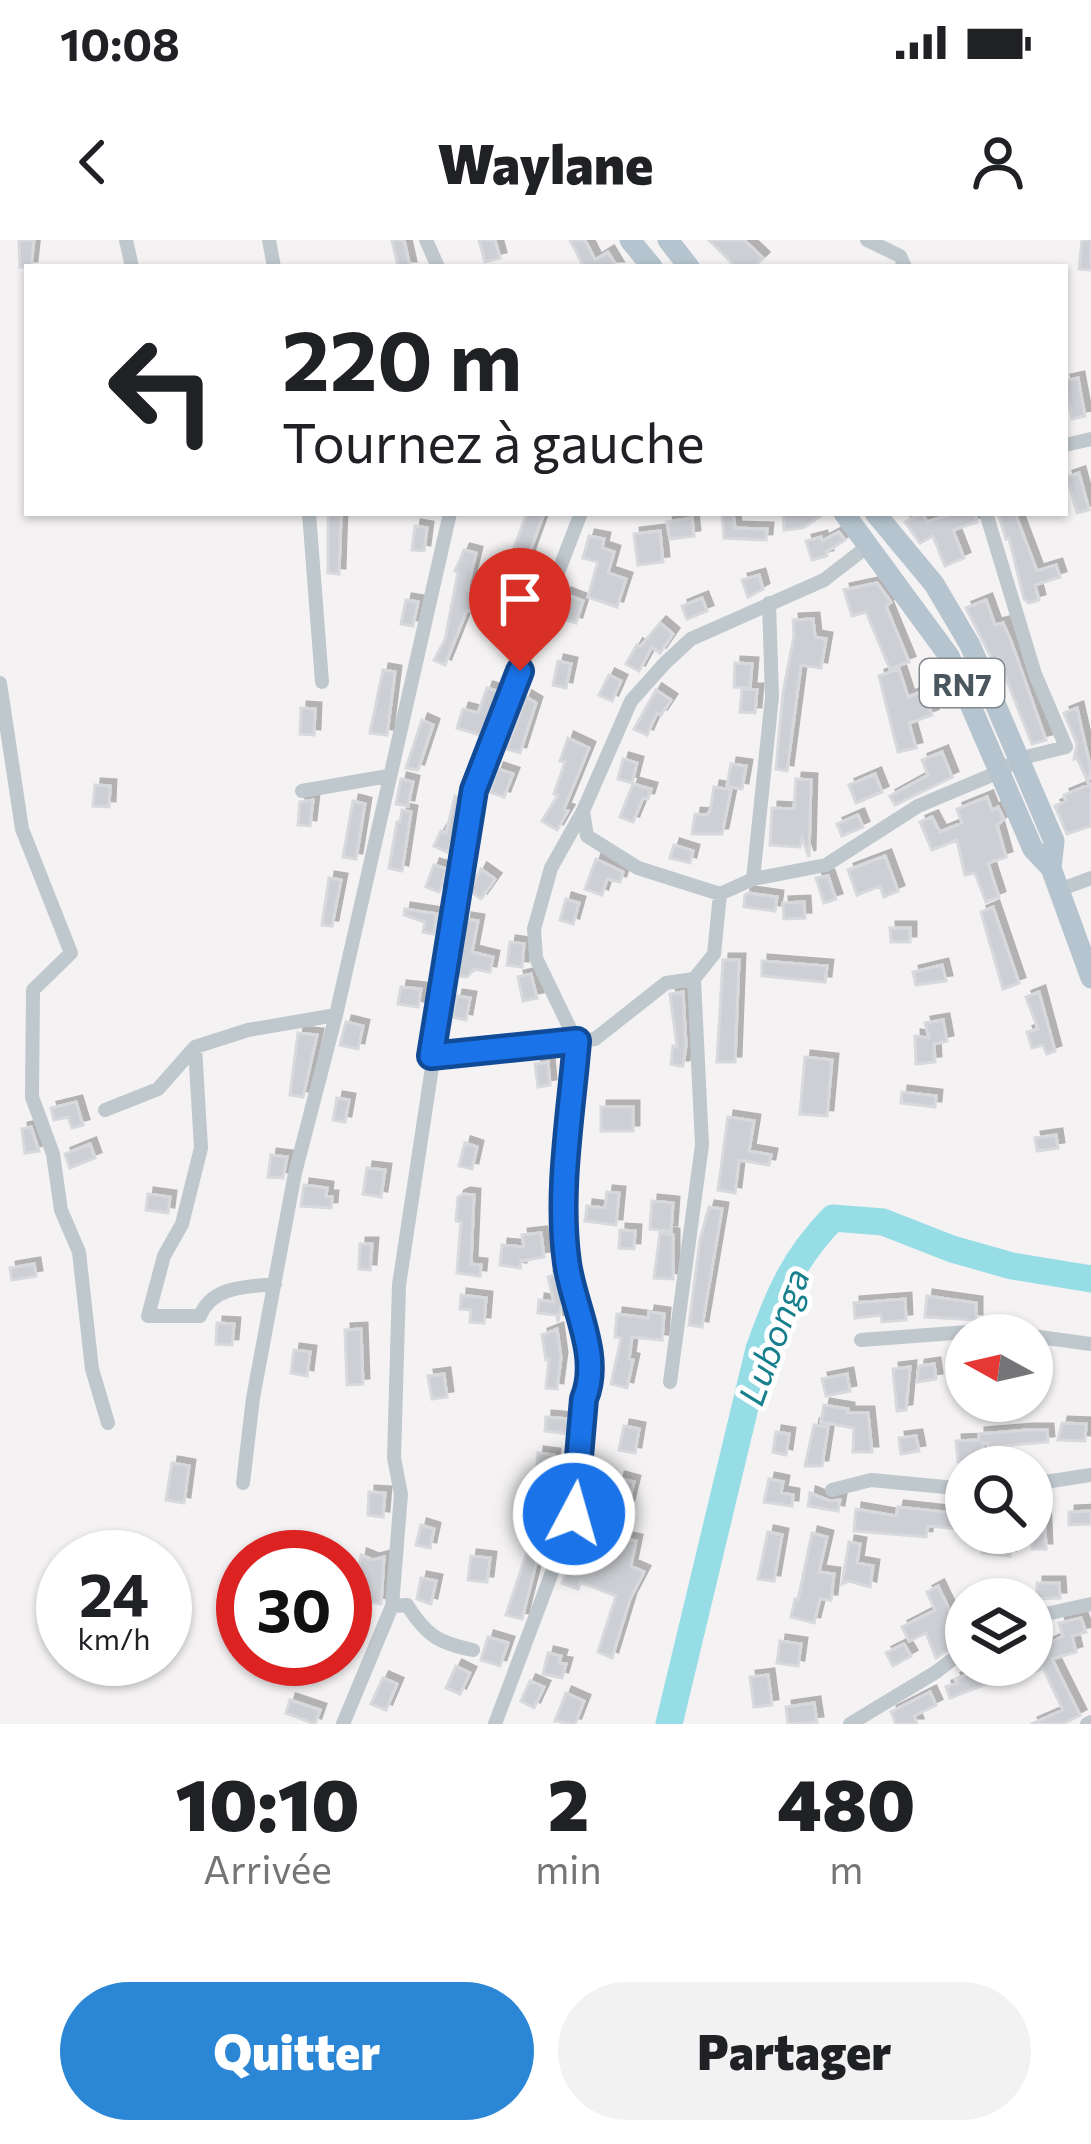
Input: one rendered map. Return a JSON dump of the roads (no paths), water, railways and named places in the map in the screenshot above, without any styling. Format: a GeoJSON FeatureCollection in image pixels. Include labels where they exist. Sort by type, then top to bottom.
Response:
{"type":"FeatureCollection","features":[{"type":"Feature","properties":{"kind":"main road"},"geometry":{"type":"LineString","coordinates":[[668,240],[687,264]]}},
{"type":"Feature","properties":{"kind":"main road","name":"RN7"},"geometry":{"type":"LineString","coordinates":[[846,516],[949,656],[1009,765]]}},
{"type":"Feature","properties":{"kind":"main road","name":"RN7"},"geometry":{"type":"LineString","coordinates":[[877,516],[934,584],[970,645],[1033,849],[1055,879],[1091,978]]}},
{"type":"Feature","properties":{"kind":"main road"},"geometry":{"type":"LineString","coordinates":[[949,656],[970,645]]}},
{"type":"Feature","properties":{"kind":"street"},"geometry":{"type":"LineString","coordinates":[[867,240],[901,258]]}},
{"type":"Feature","properties":{"kind":"street"},"geometry":{"type":"LineString","coordinates":[[309,516],[322,682]]}},
{"type":"Feature","properties":{"kind":"street"},"geometry":{"type":"LineString","coordinates":[[243,1483],[253,1398],[295,1173],[449,516]]}},
{"type":"Feature","properties":{"kind":"street"},"geometry":{"type":"LineString","coordinates":[[343,1724],[392,1606],[401,1494],[394,1458],[399,1285],[474,790],[580,516]]}},
{"type":"Feature","properties":{"kind":"street"},"geometry":{"type":"LineString","coordinates":[[584,811],[587,836],[638,868],[720,894],[752,880],[826,865],[918,806],[1009,765],[1066,747],[1035,674],[987,516]]}},
{"type":"Feature","properties":{"kind":"street"},"geometry":{"type":"LineString","coordinates":[[495,1724],[571,1524],[584,1399],[591,1382],[564,1239],[577,1041],[536,958],[534,929],[551,868],[584,811],[631,701],[654,676],[691,639],[824,580],[868,546]]}},
{"type":"Feature","properties":{"kind":"street"},"geometry":{"type":"LineString","coordinates":[[752,880],[772,697],[769,603]]}},
{"type":"Feature","properties":{"kind":"street"},"geometry":{"type":"LineString","coordinates":[[0,683],[22,829],[71,953],[33,990],[32,1097],[53,1154],[61,1210],[79,1252],[92,1369],[108,1424]]}},
{"type":"Feature","properties":{"kind":"street"},"geometry":{"type":"LineString","coordinates":[[302,791],[388,776]]}},
{"type":"Feature","properties":{"kind":"street"},"geometry":{"type":"LineString","coordinates":[[1055,879],[1091,878]]}},
{"type":"Feature","properties":{"kind":"street"},"geometry":{"type":"LineString","coordinates":[[670,1382],[702,1144],[694,979],[714,954],[720,894]]}},
{"type":"Feature","properties":{"kind":"street"},"geometry":{"type":"LineString","coordinates":[[431,1056],[595,1039],[666,983],[694,979]]}},
{"type":"Feature","properties":{"kind":"street"},"geometry":{"type":"LineString","coordinates":[[105,1110],[158,1089],[196,1046],[248,1030],[335,1015]]}},
{"type":"Feature","properties":{"kind":"street"},"geometry":{"type":"LineString","coordinates":[[196,1046],[201,1148],[182,1224],[164,1256],[148,1316],[200,1316],[206,1302],[228,1289],[274,1284]]}},
{"type":"Feature","properties":{"kind":"street"},"geometry":{"type":"LineString","coordinates":[[861,1340],[945,1334]]}},
{"type":"Feature","properties":{"kind":"street"},"geometry":{"type":"LineString","coordinates":[[1053,1338],[1091,1344]]}},
{"type":"Feature","properties":{"kind":"street"},"geometry":{"type":"LineString","coordinates":[[1053,1481],[1091,1475]]}},
{"type":"Feature","properties":{"kind":"street"},"geometry":{"type":"LineString","coordinates":[[832,1490],[871,1480],[945,1487]]}},
{"type":"Feature","properties":{"kind":"street"},"geometry":{"type":"LineString","coordinates":[[1053,1612],[1091,1604]]}},
{"type":"Feature","properties":{"kind":"street"},"geometry":{"type":"LineString","coordinates":[[392,1606],[407,1606],[424,1632],[473,1650]]}},
{"type":"Feature","properties":{"kind":"street"},"geometry":{"type":"LineString","coordinates":[[850,1724],[945,1662]]}},
{"type":"Feature","properties":{"kind":"waterway","name":"Lubonga"},"geometry":{"type":"LineString","coordinates":[[669,1724],[759,1349],[788,1279],[833,1218],[883,1222],[1012,1266],[1091,1279]]}}]}
